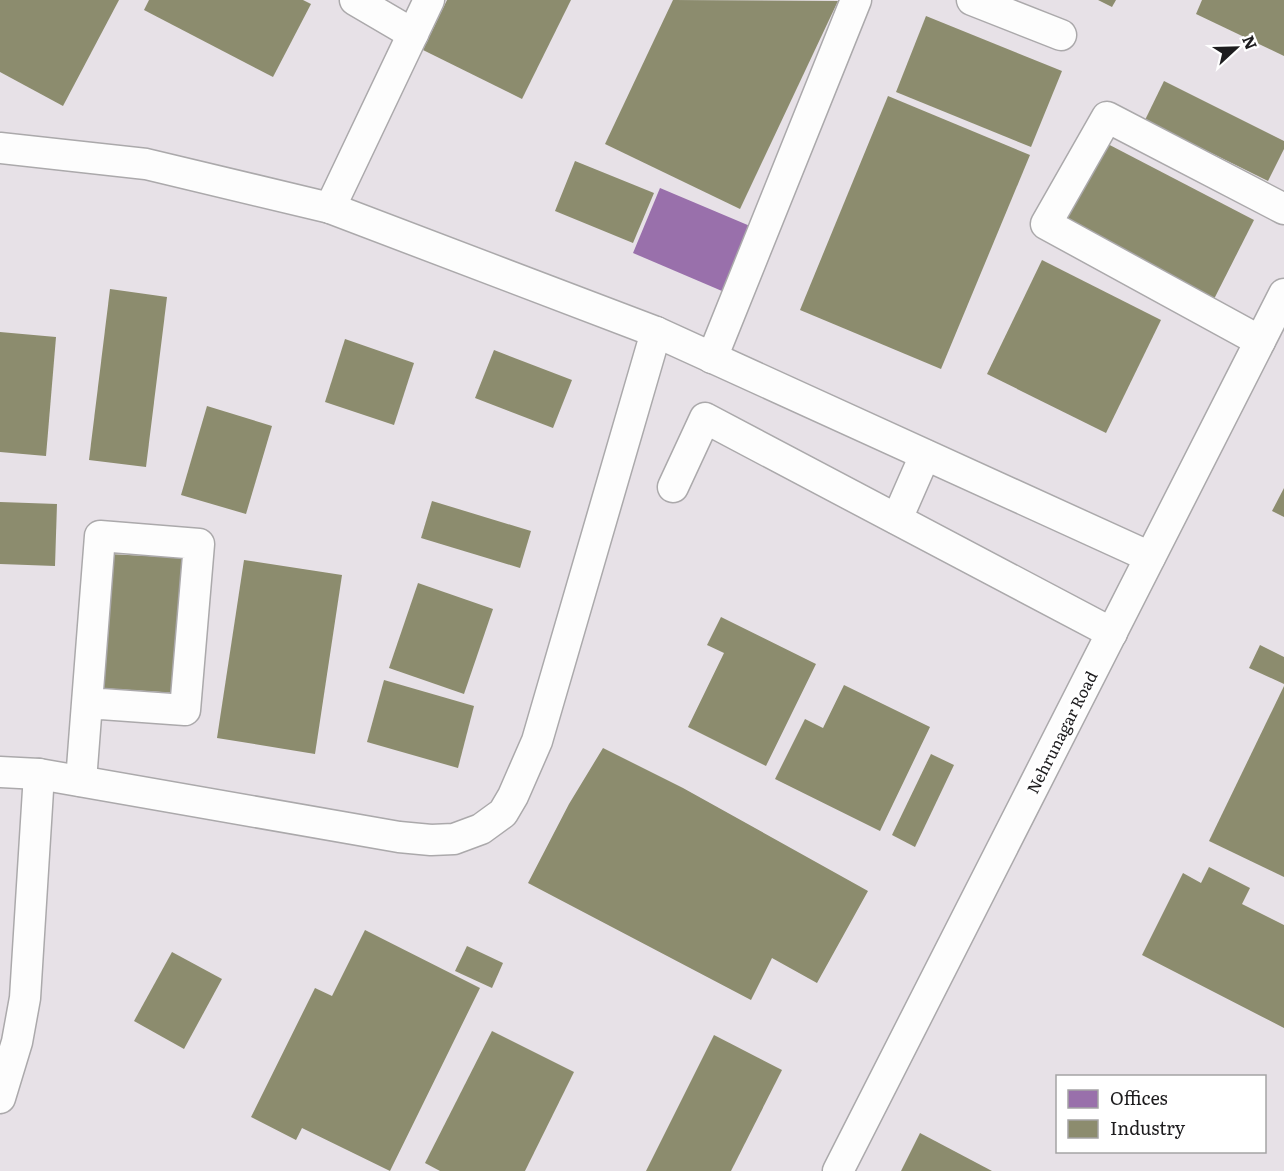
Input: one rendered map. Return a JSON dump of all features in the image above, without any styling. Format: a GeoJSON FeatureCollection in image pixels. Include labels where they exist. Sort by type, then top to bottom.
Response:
{"type":"FeatureCollection","features":[{"type":"Feature","properties":{"kind":"street"},"geometry":{"type":"LineString","coordinates":[[355,0],[413,34]]}},
{"type":"Feature","properties":{"kind":"street"},"geometry":{"type":"LineString","coordinates":[[330,208],[429,0]]}},
{"type":"Feature","properties":{"kind":"street"},"geometry":{"type":"LineString","coordinates":[[712,358],[856,0]]}},
{"type":"Feature","properties":{"kind":"street"},"geometry":{"type":"LineString","coordinates":[[972,0],[1061,35]]}},
{"type":"Feature","properties":{"kind":"street"},"geometry":{"type":"LineString","coordinates":[[1260,341],[1046,224],[1107,117],[1284,209]]}},
{"type":"Feature","properties":{"kind":"street"},"geometry":{"type":"LineString","coordinates":[[0,148],[146,164],[330,208],[656,333],[1150,557]]}},
{"type":"Feature","properties":{"kind":"street","name":"Nehrunagar Road"},"geometry":{"type":"LineString","coordinates":[[838,1171],[1284,294]]}},
{"type":"Feature","properties":{"kind":"street"},"geometry":{"type":"LineString","coordinates":[[0,772],[39,774],[399,837],[431,840],[454,839],[481,829],[503,813],[537,741],[656,333]]}},
{"type":"Feature","properties":{"kind":"street"},"geometry":{"type":"LineString","coordinates":[[673,487],[705,418],[1112,633]]}},
{"type":"Feature","properties":{"kind":"street"},"geometry":{"type":"LineString","coordinates":[[897,519],[925,455]]}},
{"type":"Feature","properties":{"kind":"street"},"geometry":{"type":"LineString","coordinates":[[81,781],[87,703],[100,536],[198,544],[185,710],[87,703]]}},
{"type":"Feature","properties":{"kind":"street"},"geometry":{"type":"LineString","coordinates":[[0,1098],[18,1042],[26,998],[39,774]]}},
{"type":"Feature","properties":{"kind":"shaded area"},"geometry":{"type":"Polygon","coordinates":[[[0,0],[1284,0],[1284,1171],[0,1171],[0,0]]]}},
{"type":"Feature","properties":{"kind":"building: Offices"},"geometry":{"type":"Polygon","coordinates":[[[660,188],[750,226],[722,291],[633,253],[660,188]]]}},
{"type":"Feature","properties":{"kind":"building: Industry"},"geometry":{"type":"Polygon","coordinates":[[[0,0],[119,0],[63,106],[0,72],[0,0]]]}},
{"type":"Feature","properties":{"kind":"building: Industry"},"geometry":{"type":"Polygon","coordinates":[[[149,0],[303,0],[311,4],[273,77],[144,10],[149,0]]]}},
{"type":"Feature","properties":{"kind":"building: Industry"},"geometry":{"type":"Polygon","coordinates":[[[447,0],[571,0],[522,99],[423,50],[447,0]]]}},
{"type":"Feature","properties":{"kind":"building: Industry"},"geometry":{"type":"Polygon","coordinates":[[[673,0],[838,1],[740,209],[605,144],[673,0]]]}},
{"type":"Feature","properties":{"kind":"building: Industry"},"geometry":{"type":"Polygon","coordinates":[[[1098,0],[1116,0],[1112,7],[1098,0]]]}},
{"type":"Feature","properties":{"kind":"building: Industry"},"geometry":{"type":"Polygon","coordinates":[[[1202,0],[1284,0],[1284,56],[1196,14],[1202,0]]]}},
{"type":"Feature","properties":{"kind":"building: Industry"},"geometry":{"type":"Polygon","coordinates":[[[926,16],[1062,71],[1031,147],[896,92],[926,16]]]}},
{"type":"Feature","properties":{"kind":"building: Industry"},"geometry":{"type":"Polygon","coordinates":[[[1164,81],[1284,141],[1284,149],[1268,181],[1145,120],[1164,81]]]}},
{"type":"Feature","properties":{"kind":"building: Industry"},"geometry":{"type":"Polygon","coordinates":[[[888,96],[1030,155],[941,369],[800,310],[888,96]]]}},
{"type":"Feature","properties":{"kind":"building: Industry"},"geometry":{"type":"Polygon","coordinates":[[[1102,141],[1254,220],[1212,303],[1060,224],[1102,141]]]}},
{"type":"Feature","properties":{"kind":"building: Industry"},"geometry":{"type":"Polygon","coordinates":[[[575,161],[654,193],[633,243],[555,211],[575,161]]]}},
{"type":"Feature","properties":{"kind":"building: Industry"},"geometry":{"type":"Polygon","coordinates":[[[1042,260],[1161,320],[1106,433],[987,374],[1042,260]]]}},
{"type":"Feature","properties":{"kind":"building: Industry"},"geometry":{"type":"Polygon","coordinates":[[[110,289],[167,297],[146,467],[89,460],[110,289]]]}},
{"type":"Feature","properties":{"kind":"building: Industry"},"geometry":{"type":"Polygon","coordinates":[[[0,332],[56,337],[46,456],[0,452],[0,332]]]}},
{"type":"Feature","properties":{"kind":"building: Industry"},"geometry":{"type":"Polygon","coordinates":[[[345,339],[414,363],[394,425],[325,402],[345,339]]]}},
{"type":"Feature","properties":{"kind":"building: Industry"},"geometry":{"type":"Polygon","coordinates":[[[494,350],[572,380],[553,428],[475,398],[494,350]]]}},
{"type":"Feature","properties":{"kind":"building: Industry"},"geometry":{"type":"Polygon","coordinates":[[[207,406],[272,426],[246,514],[181,495],[207,406]]]}},
{"type":"Feature","properties":{"kind":"building: Industry"},"geometry":{"type":"Polygon","coordinates":[[[1284,488],[1284,517],[1272,511],[1284,488]]]}},
{"type":"Feature","properties":{"kind":"building: Industry"},"geometry":{"type":"Polygon","coordinates":[[[432,501],[531,531],[520,568],[421,538],[432,501]]]}},
{"type":"Feature","properties":{"kind":"building: Industry"},"geometry":{"type":"Polygon","coordinates":[[[0,502],[57,504],[55,566],[0,564],[0,502]]]}},
{"type":"Feature","properties":{"kind":"building: Industry"},"geometry":{"type":"Polygon","coordinates":[[[108,554],[185,558],[177,693],[101,688],[108,554]]]}},
{"type":"Feature","properties":{"kind":"building: Industry"},"geometry":{"type":"Polygon","coordinates":[[[244,560],[342,575],[315,754],[217,738],[244,560]]]}},
{"type":"Feature","properties":{"kind":"building: Industry"},"geometry":{"type":"Polygon","coordinates":[[[418,583],[493,609],[464,694],[389,668],[418,583]]]}},
{"type":"Feature","properties":{"kind":"building: Industry"},"geometry":{"type":"Polygon","coordinates":[[[721,617],[816,664],[766,766],[688,727],[724,653],[707,645],[721,617]]]}},
{"type":"Feature","properties":{"kind":"building: Industry"},"geometry":{"type":"Polygon","coordinates":[[[1260,645],[1284,657],[1284,684],[1249,668],[1260,645]]]}},
{"type":"Feature","properties":{"kind":"building: Industry"},"geometry":{"type":"Polygon","coordinates":[[[384,680],[474,706],[458,768],[367,742],[384,680]]]}},
{"type":"Feature","properties":{"kind":"building: Industry"},"geometry":{"type":"Polygon","coordinates":[[[844,685],[930,727],[880,831],[775,779],[805,719],[823,728],[844,685]]]}},
{"type":"Feature","properties":{"kind":"building: Industry"},"geometry":{"type":"Polygon","coordinates":[[[1284,686],[1284,877],[1209,841],[1284,686]]]}},
{"type":"Feature","properties":{"kind":"building: Industry"},"geometry":{"type":"Polygon","coordinates":[[[603,748],[683,788],[868,891],[817,983],[772,958],[751,1000],[528,883],[569,804],[603,748]]]}},
{"type":"Feature","properties":{"kind":"building: Industry"},"geometry":{"type":"Polygon","coordinates":[[[931,754],[954,765],[915,847],[892,835],[931,754]]]}},
{"type":"Feature","properties":{"kind":"building: Industry"},"geometry":{"type":"Polygon","coordinates":[[[1209,867],[1250,888],[1242,904],[1284,925],[1284,1028],[1142,955],[1183,873],[1201,883],[1209,867]]]}},
{"type":"Feature","properties":{"kind":"building: Industry"},"geometry":{"type":"Polygon","coordinates":[[[365,930],[480,988],[390,1171],[302,1128],[296,1140],[251,1117],[315,988],[332,996],[365,930]]]}},
{"type":"Feature","properties":{"kind":"building: Industry"},"geometry":{"type":"Polygon","coordinates":[[[467,946],[503,963],[492,988],[455,971],[467,946]]]}},
{"type":"Feature","properties":{"kind":"building: Industry"},"geometry":{"type":"Polygon","coordinates":[[[172,952],[222,979],[184,1049],[134,1021],[172,952]]]}},
{"type":"Feature","properties":{"kind":"building: Industry"},"geometry":{"type":"Polygon","coordinates":[[[492,1031],[574,1072],[525,1171],[440,1171],[425,1163],[492,1031]]]}},
{"type":"Feature","properties":{"kind":"building: Industry"},"geometry":{"type":"Polygon","coordinates":[[[714,1035],[782,1070],[731,1171],[646,1171],[714,1035]]]}},
{"type":"Feature","properties":{"kind":"building: Industry"},"geometry":{"type":"Polygon","coordinates":[[[920,1133],[992,1171],[901,1171],[920,1133]]]}}]}
